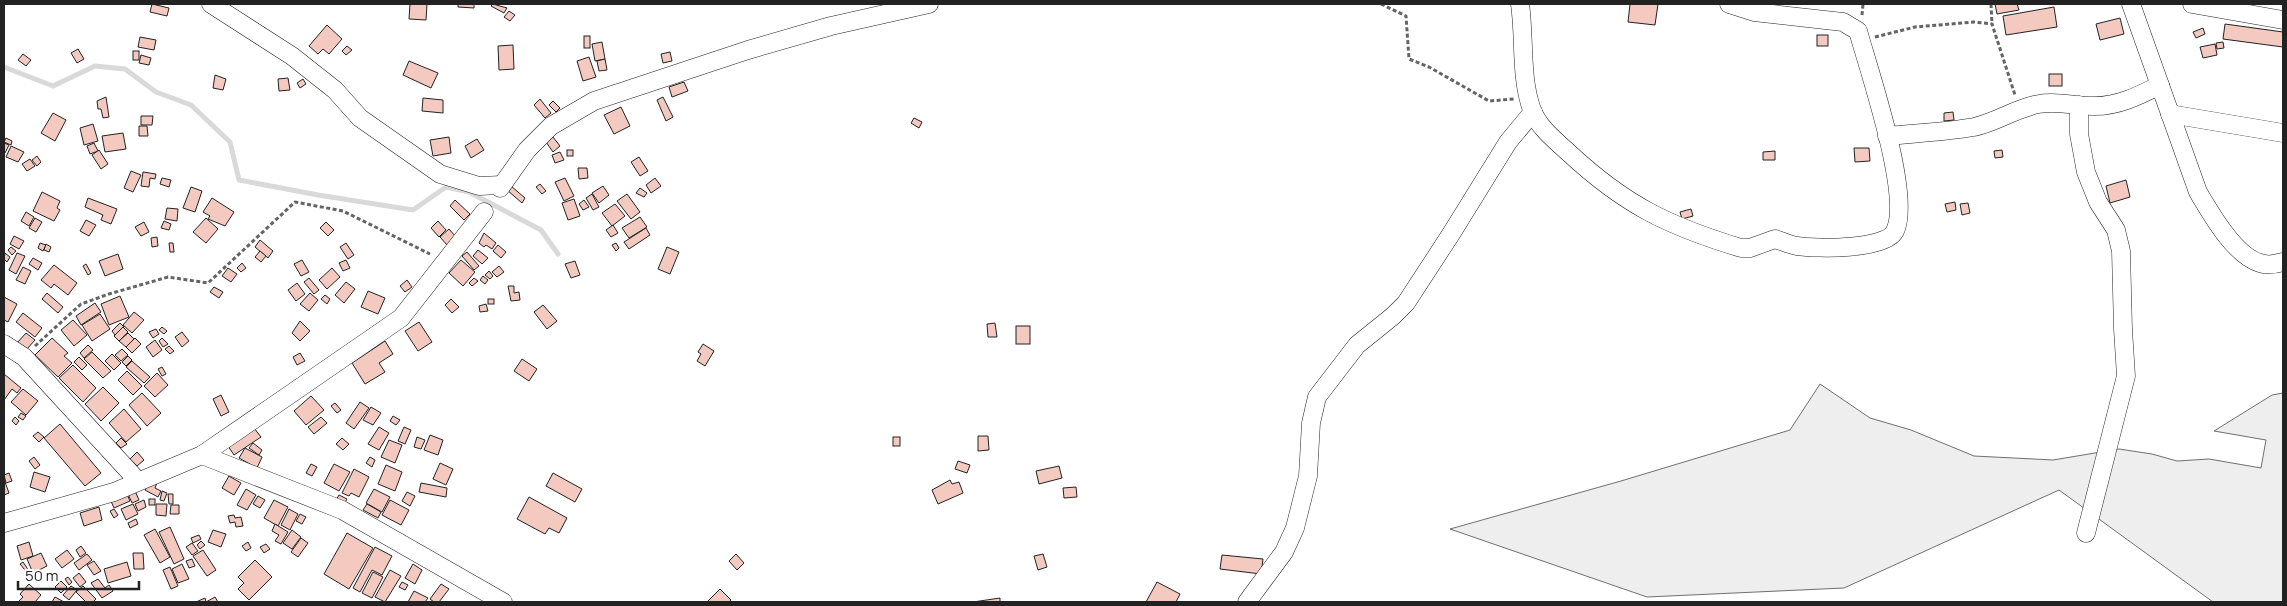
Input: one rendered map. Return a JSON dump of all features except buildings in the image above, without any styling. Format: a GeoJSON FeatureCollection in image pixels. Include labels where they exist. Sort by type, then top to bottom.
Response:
{"type":"FeatureCollection","features":[{"type":"Feature","properties":{"kind":"street"},"geometry":{"type":"LineString","coordinates":[[211,4],[292,56],[335,90],[360,118],[440,174],[479,186],[501,186],[527,150],[551,126],[594,101],[748,50],[831,26],[929,4]]}},
{"type":"Feature","properties":{"kind":"street"},"geometry":{"type":"LineString","coordinates":[[1520,4],[1530,105],[1544,130],[1585,168],[1621,197],[1644,211],[1687,231],[1741,248],[1750,248],[1775,238],[1796,246],[1833,247],[1860,246],[1889,238],[1895,231],[1899,214],[1899,200],[1887,136],[1858,31],[1843,22],[1754,12],[1729,4]]}},
{"type":"Feature","properties":{"kind":"street"},"geometry":{"type":"LineString","coordinates":[[2131,4],[2198,192],[2216,221],[2232,241],[2251,259],[2267,264],[2283,262]]}},
{"type":"Feature","properties":{"kind":"street"},"geometry":{"type":"LineString","coordinates":[[2192,4],[2283,20]]}},
{"type":"Feature","properties":{"kind":"street"},"geometry":{"type":"LineString","coordinates":[[1887,136],[1974,127],[1995,121],[2020,109],[2049,102],[2106,105],[2130,99],[2160,85]]}},
{"type":"Feature","properties":{"kind":"street"},"geometry":{"type":"LineString","coordinates":[[1247,602],[1284,552],[1295,528],[1308,476],[1312,423],[1317,397],[1357,345],[1393,316],[1412,295],[1519,126],[1530,105]]}},
{"type":"Feature","properties":{"kind":"street"},"geometry":{"type":"LineString","coordinates":[[2079,105],[2079,134],[2086,172],[2098,202],[2116,230],[2121,251],[2122,329],[2126,361],[2126,376],[2086,533]]}},
{"type":"Feature","properties":{"kind":"street"},"geometry":{"type":"LineString","coordinates":[[2170,114],[2283,133]]}},
{"type":"Feature","properties":{"kind":"street"},"geometry":{"type":"LineString","coordinates":[[4,523],[114,492],[137,480],[202,454],[401,318],[445,261],[468,236],[484,212]]}},
{"type":"Feature","properties":{"kind":"street"},"geometry":{"type":"LineString","coordinates":[[4,344],[24,356],[137,480]]}},
{"type":"Feature","properties":{"kind":"street"},"geometry":{"type":"LineString","coordinates":[[202,454],[342,510],[503,602]]}},
{"type":"Feature","properties":{"kind":"path"},"geometry":{"type":"LineString","coordinates":[[1381,4],[1406,16],[1409,59],[1449,78],[1489,101],[1530,105]]}},
{"type":"Feature","properties":{"kind":"path"},"geometry":{"type":"LineString","coordinates":[[1863,4],[1864,12],[1858,31],[1876,38],[1915,27],[1974,22],[1992,24]]}},
{"type":"Feature","properties":{"kind":"path"},"geometry":{"type":"LineString","coordinates":[[1991,4],[1992,24],[2020,109]]}},
{"type":"Feature","properties":{"kind":"path"},"geometry":{"type":"LineString","coordinates":[[24,356],[81,304],[168,277],[208,283],[295,202],[343,211],[445,261]]}},
{"type":"Feature","properties":{"kind":"shaded area"},"geometry":{"type":"Polygon","coordinates":[[[1820,384],[1870,418],[1911,430],[1974,456],[2053,460],[2119,449],[2152,454],[2177,461],[2209,459],[2261,468],[2266,440],[2214,431],[2272,395],[2283,393],[2283,602],[2213,602],[2059,490],[1844,588],[1647,597],[1450,529],[1621,481],[1790,430],[1820,384]]]}},
{"type":"Feature","properties":{"kind":"waterway"},"geometry":{"type":"LineString","coordinates":[[4,67],[53,86],[95,66],[125,69],[156,92],[191,105],[230,142],[239,180],[413,210],[446,187],[469,192],[541,230],[558,254]]}}]}
